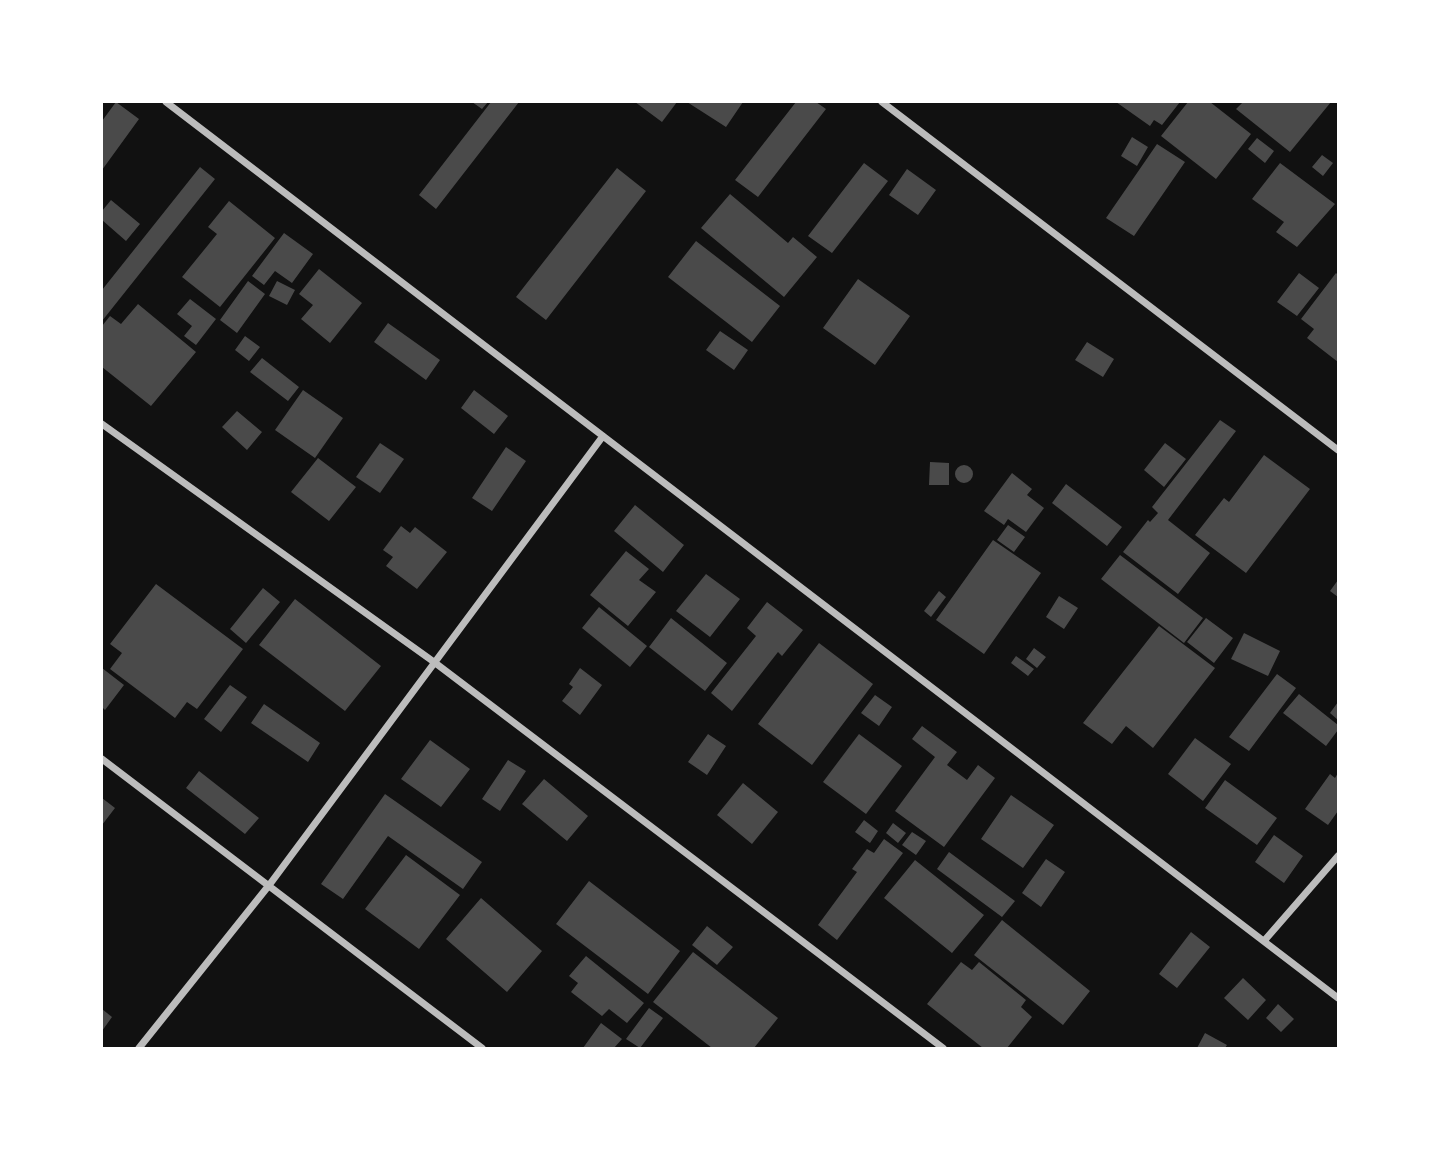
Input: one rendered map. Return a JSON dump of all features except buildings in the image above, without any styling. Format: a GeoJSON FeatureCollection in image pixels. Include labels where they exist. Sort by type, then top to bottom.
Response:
{"type":"FeatureCollection","features":[{"type":"Feature","properties":{"kind":"street"},"geometry":{"type":"LineString","coordinates":[[166,102],[1339,998]]}},
{"type":"Feature","properties":{"kind":"street"},"geometry":{"type":"LineString","coordinates":[[882,102],[1339,450]]}},
{"type":"Feature","properties":{"kind":"street"},"geometry":{"type":"LineString","coordinates":[[102,424],[434,662],[943,1048]]}},
{"type":"Feature","properties":{"kind":"street"},"geometry":{"type":"LineString","coordinates":[[139,1048],[270,884],[603,436]]}},
{"type":"Feature","properties":{"kind":"street"},"geometry":{"type":"LineString","coordinates":[[102,759],[270,884],[482,1048]]}},
{"type":"Feature","properties":{"kind":"street"},"geometry":{"type":"LineString","coordinates":[[1264,941],[1339,856]]}}]}
